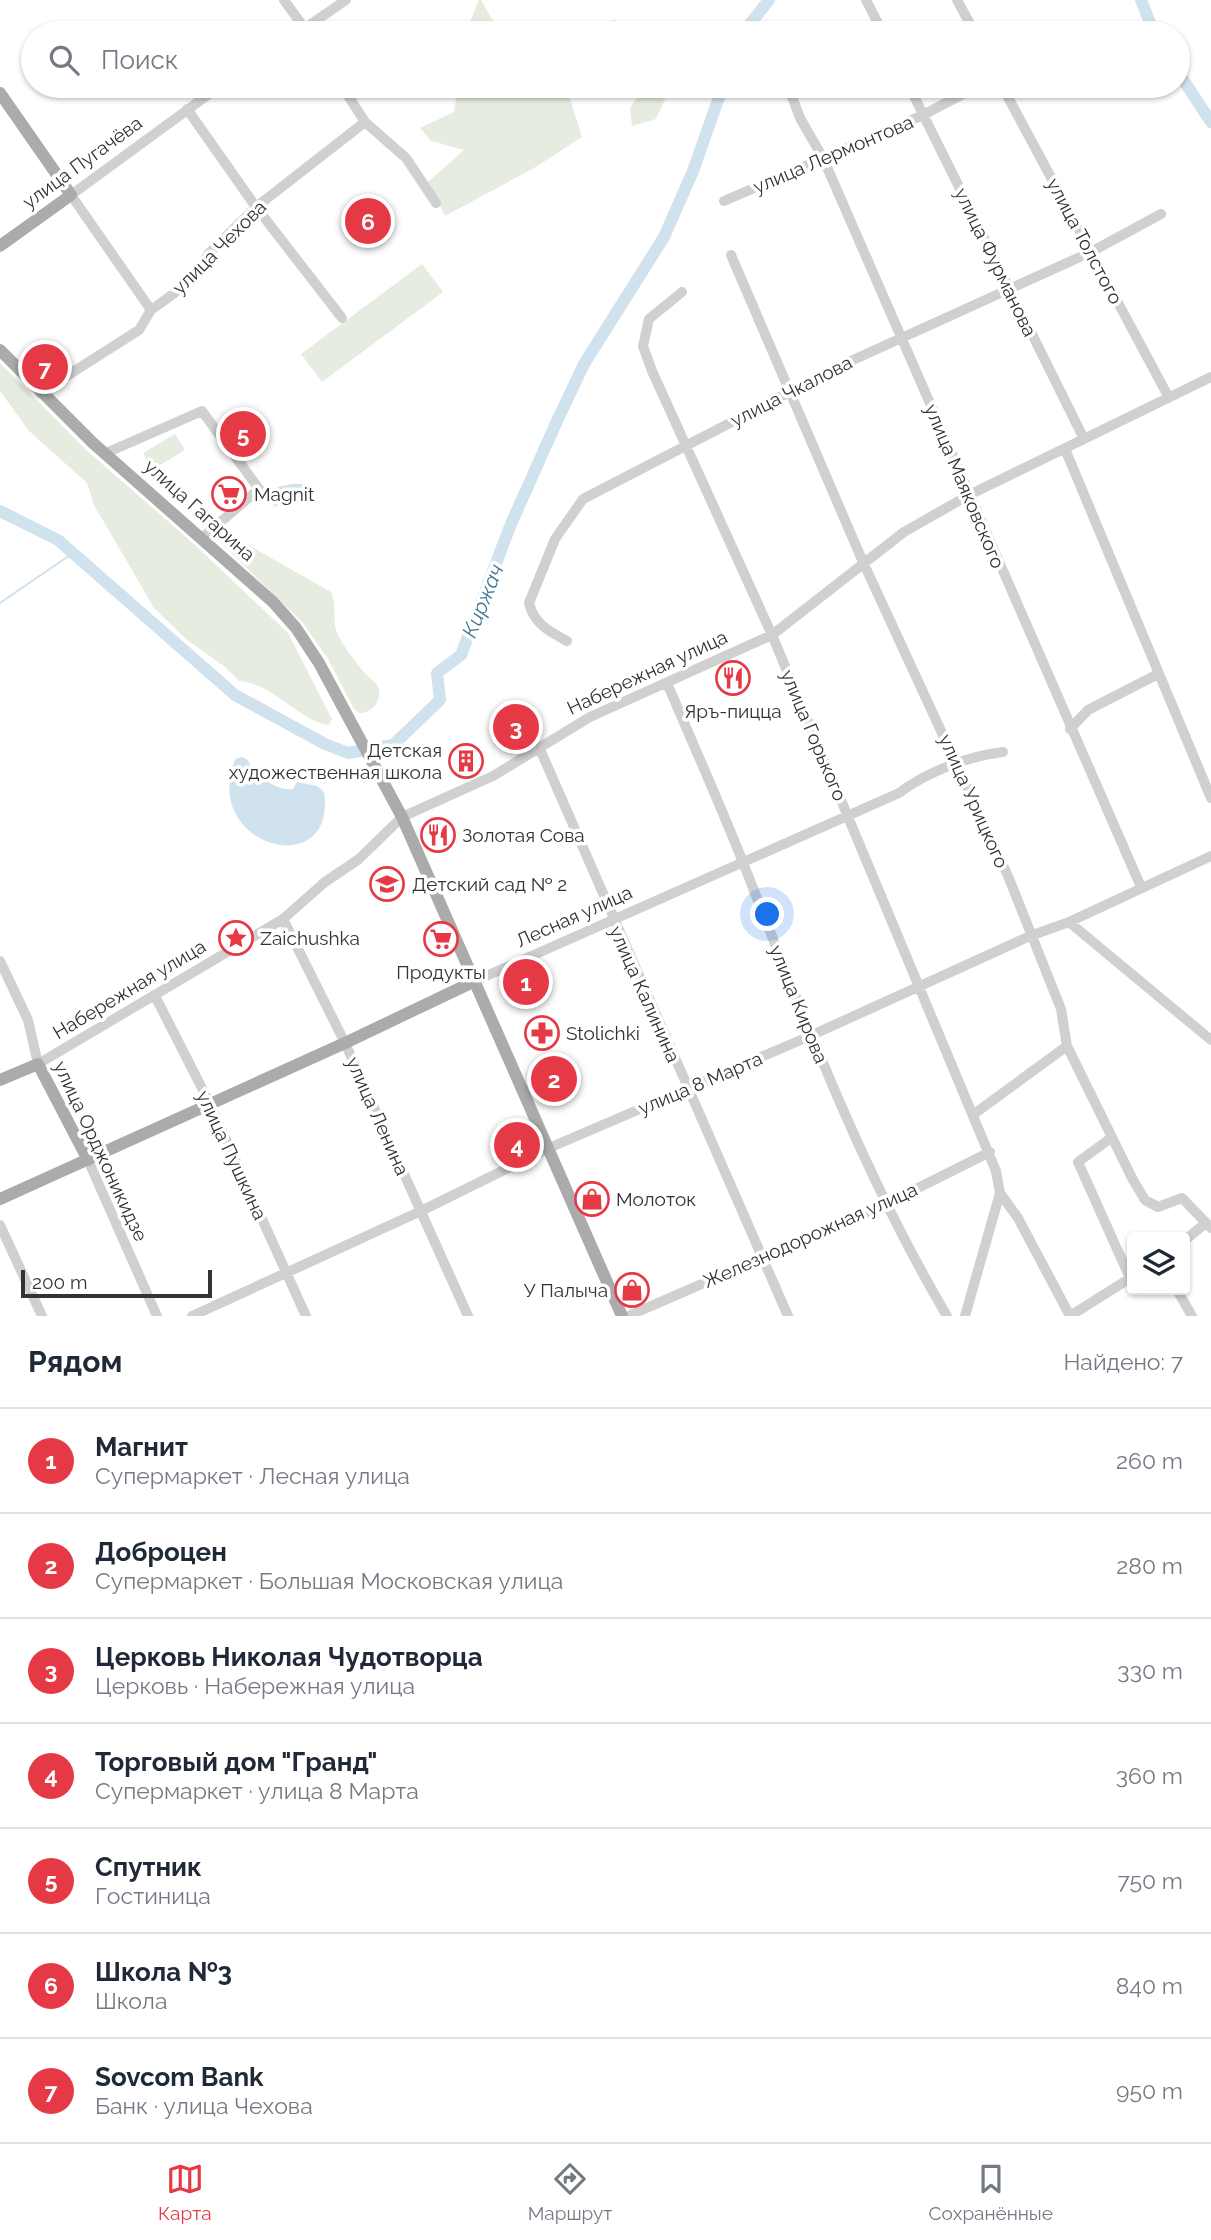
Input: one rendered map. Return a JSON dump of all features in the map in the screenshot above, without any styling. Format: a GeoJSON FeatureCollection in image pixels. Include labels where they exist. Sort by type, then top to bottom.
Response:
{"type":"FeatureCollection","features":[{"type":"Feature","properties":{"kind":"main road"},"geometry":{"type":"LineString","coordinates":[[0,93],[71,195]]}},
{"type":"Feature","properties":{"kind":"main road","name":"улица Пугачёва"},"geometry":{"type":"LineString","coordinates":[[0,246],[71,195]]}},
{"type":"Feature","properties":{"kind":"main road","name":"улица Гагарина"},"geometry":{"type":"LineString","coordinates":[[0,351],[40,393],[203,537],[296,628],[319,663],[402,817],[622,1316]]}},
{"type":"Feature","properties":{"kind":"main road","name":"Лесная улица"},"geometry":{"type":"LineString","coordinates":[[0,1199],[210,1105],[475,981]]}},
{"type":"Feature","properties":{"kind":"main road","name":"Набережная улица"},"geometry":{"type":"LineString","coordinates":[[0,1080],[38,1064]]}},
{"type":"Feature","properties":{"kind":"main road","name":"улица Орджоникидзе"},"geometry":{"type":"LineString","coordinates":[[38,1064],[88,1160]]}},
{"type":"Feature","properties":{"kind":"street"},"geometry":{"type":"LineString","coordinates":[[285,0],[297,21]]}},
{"type":"Feature","properties":{"kind":"street"},"geometry":{"type":"LineString","coordinates":[[318,21],[346,0]]}},
{"type":"Feature","properties":{"kind":"street"},"geometry":{"type":"LineString","coordinates":[[866,0],[877,21]]}},
{"type":"Feature","properties":{"kind":"street"},"geometry":{"type":"LineString","coordinates":[[957,0],[968,21]]}},
{"type":"Feature","properties":{"kind":"street","name":"улица Пугачёва"},"geometry":{"type":"LineString","coordinates":[[71,195],[203,98]]}},
{"type":"Feature","properties":{"kind":"street"},"geometry":{"type":"LineString","coordinates":[[350,98],[365,122],[406,158],[436,203]]}},
{"type":"Feature","properties":{"kind":"street","name":"улица Маяковского"},"geometry":{"type":"LineString","coordinates":[[792,98],[800,118],[823,158],[1141,887]]}},
{"type":"Feature","properties":{"kind":"street","name":"улица Фурманова"},"geometry":{"type":"LineString","coordinates":[[915,98],[1084,439]]}},
{"type":"Feature","properties":{"kind":"street","name":"улица Лермонтова"},"geometry":{"type":"LineString","coordinates":[[724,201],[923,115],[955,98]]}},
{"type":"Feature","properties":{"kind":"street","name":"улица Толстого"},"geometry":{"type":"LineString","coordinates":[[1008,98],[1168,396]]}},
{"type":"Feature","properties":{"kind":"street"},"geometry":{"type":"LineString","coordinates":[[187,109],[256,207],[342,318]]}},
{"type":"Feature","properties":{"kind":"street","name":"улица Чехова"},"geometry":{"type":"LineString","coordinates":[[40,393],[139,330],[151,310],[190,282],[209,253],[256,207],[365,122]]}},
{"type":"Feature","properties":{"kind":"street"},"geometry":{"type":"LineString","coordinates":[[71,195],[151,310]]}},
{"type":"Feature","properties":{"kind":"street","name":"улица Чкалова"},"geometry":{"type":"LineString","coordinates":[[567,642],[535,619],[529,603],[555,539],[583,499],[740,415],[792,393],[842,365],[900,338],[1091,252],[1161,214]]}},
{"type":"Feature","properties":{"kind":"street","name":"улица Урицкого"},"geometry":{"type":"LineString","coordinates":[[731,254],[863,562],[1008,876],[1061,1009],[1067,1046],[1111,1138],[1145,1200],[1158,1207],[1182,1198],[1208,1226]]}},
{"type":"Feature","properties":{"kind":"street","name":"улица Горького"},"geometry":{"type":"LineString","coordinates":[[682,292],[649,319],[643,346],[685,446],[772,635],[990,1152],[1000,1194],[1018,1218],[1070,1316]]}},
{"type":"Feature","properties":{"kind":"street","name":"Набережная улица"},"geometry":{"type":"LineString","coordinates":[[38,1064],[283,919],[325,882],[359,859],[402,817],[493,776],[590,717],[772,635],[904,532],[969,495],[1211,377]]}},
{"type":"Feature","properties":{"kind":"street"},"geometry":{"type":"LineString","coordinates":[[106,453],[202,411],[259,489],[203,537]]}},
{"type":"Feature","properties":{"kind":"street"},"geometry":{"type":"LineString","coordinates":[[1065,449],[1211,798]]}},
{"type":"Feature","properties":{"kind":"street"},"geometry":{"type":"LineString","coordinates":[[1070,729],[1088,710],[1158,674]]}},
{"type":"Feature","properties":{"kind":"street","name":"улица Кирова"},"geometry":{"type":"LineString","coordinates":[[667,683],[743,862],[810,1036],[886,1203],[947,1316]]}},
{"type":"Feature","properties":{"kind":"street","name":"улица Калинина"},"geometry":{"type":"LineString","coordinates":[[539,747],[788,1316]]}},
{"type":"Feature","properties":{"kind":"street","name":"Лесная улица"},"geometry":{"type":"LineString","coordinates":[[475,981],[848,816],[957,764],[985,754],[1003,752]]}},
{"type":"Feature","properties":{"kind":"street","name":"улица 8 Марта"},"geometry":{"type":"LineString","coordinates":[[192,1316],[421,1211],[549,1148],[810,1036],[1030,936],[1069,922],[1211,856]]}},
{"type":"Feature","properties":{"kind":"street","name":"улица Ленина"},"geometry":{"type":"LineString","coordinates":[[283,919],[345,1043],[468,1316]]}},
{"type":"Feature","properties":{"kind":"street"},"geometry":{"type":"LineString","coordinates":[[1069,922],[1211,1041]]}},
{"type":"Feature","properties":{"kind":"street","name":"улица Орджоникидзе"},"geometry":{"type":"LineString","coordinates":[[0,961],[28,1020],[38,1064]]}},
{"type":"Feature","properties":{"kind":"street","name":"улица Пушкина"},"geometry":{"type":"LineString","coordinates":[[155,996],[210,1105],[306,1316]]}},
{"type":"Feature","properties":{"kind":"street"},"geometry":{"type":"LineString","coordinates":[[974,1114],[1067,1046]]}},
{"type":"Feature","properties":{"kind":"street"},"geometry":{"type":"LineString","coordinates":[[1111,1138],[1078,1162],[1127,1269]]}},
{"type":"Feature","properties":{"kind":"street","name":"Железнодорожная улица"},"geometry":{"type":"LineString","coordinates":[[628,1316],[886,1203],[990,1152]]}},
{"type":"Feature","properties":{"kind":"street","name":"улица Орджоникидзе"},"geometry":{"type":"LineString","coordinates":[[88,1160],[157,1316]]}},
{"type":"Feature","properties":{"kind":"street","name":"улица Горького"},"geometry":{"type":"LineString","coordinates":[[965,1316],[1000,1194]]}},
{"type":"Feature","properties":{"kind":"street"},"geometry":{"type":"LineString","coordinates":[[0,1225],[42,1316]]}},
{"type":"Feature","properties":{"kind":"street"},"geometry":{"type":"LineString","coordinates":[[1190,1237],[1208,1226]]}},
{"type":"Feature","properties":{"kind":"street"},"geometry":{"type":"LineString","coordinates":[[1070,1316],[1127,1280]]}},
{"type":"Feature","properties":{"kind":"street"},"geometry":{"type":"LineString","coordinates":[[1180,1295],[1192,1316]]}},
{"type":"Feature","properties":{"kind":"shaded area"},"geometry":{"type":"Polygon","coordinates":[[[479,0],[481,0],[493,21],[470,21],[479,0]]]}},
{"type":"Feature","properties":{"kind":"shaded area"},"geometry":{"type":"Polygon","coordinates":[[[456,98],[570,98],[582,137],[534,168],[445,216],[428,182],[464,150],[431,141],[420,128],[454,112],[456,98]]]}},
{"type":"Feature","properties":{"kind":"shaded area"},"geometry":{"type":"Polygon","coordinates":[[[637,98],[666,98],[656,119],[632,126],[630,108],[637,98]]]}},
{"type":"Feature","properties":{"kind":"shaded area"},"geometry":{"type":"Polygon","coordinates":[[[422,264],[443,292],[322,382],[301,354],[422,264]]]}},
{"type":"Feature","properties":{"kind":"shaded area"},"geometry":{"type":"Polygon","coordinates":[[[0,363],[85,449],[195,545],[288,633],[332,719],[329,725],[308,718],[264,688],[239,681],[225,667],[186,639],[154,608],[94,505],[87,483],[29,431],[0,391],[0,363]]]}},
{"type":"Feature","properties":{"kind":"shaded area"},"geometry":{"type":"Polygon","coordinates":[[[175,434],[185,450],[153,469],[143,453],[175,434]]]}},
{"type":"Feature","properties":{"kind":"shaded area"},"geometry":{"type":"Polygon","coordinates":[[[221,531],[232,532],[245,543],[331,592],[338,635],[353,658],[378,687],[378,701],[372,709],[359,713],[354,709],[328,659],[303,623],[218,540],[221,531]]]}},
{"type":"Feature","properties":{"kind":"water"},"geometry":{"type":"Polygon","coordinates":[[[307,484],[308,490],[296,497],[288,496],[275,507],[269,498],[278,487],[307,484]]]}},
{"type":"Feature","properties":{"kind":"water"},"geometry":{"type":"Polygon","coordinates":[[[242,757],[248,760],[260,776],[280,788],[293,789],[297,782],[317,786],[324,792],[324,816],[316,833],[303,842],[287,845],[269,842],[253,834],[239,820],[231,802],[229,786],[235,759],[242,757]]]}},
{"type":"Feature","properties":{"kind":"waterway","name":"Киржач"},"geometry":{"type":"LineString","coordinates":[[752,21],[769,0]]}},
{"type":"Feature","properties":{"kind":"waterway","name":"Киржач"},"geometry":{"type":"LineString","coordinates":[[1141,0],[1149,21]]}},
{"type":"Feature","properties":{"kind":"waterway","name":"Киржач"},"geometry":{"type":"LineString","coordinates":[[1190,90],[1211,122]]}},
{"type":"Feature","properties":{"kind":"waterway","name":"Киржач"},"geometry":{"type":"LineString","coordinates":[[0,511],[58,540],[235,695],[325,744],[348,753],[393,745],[440,700],[437,673],[461,655],[511,524],[557,421],[584,364],[664,237],[693,171],[719,98]]}},
{"type":"Feature","properties":{"kind":"waterway"},"geometry":{"type":"LineString","coordinates":[[0,603],[73,553]]}},
{"type":"Feature","properties":{"kind":"place","name":"Школа №3"},"geometry":{"type":"Point","coordinates":[368,221]}},
{"type":"Feature","properties":{"kind":"place","name":"Sovcom Bank"},"geometry":{"type":"Point","coordinates":[45,367]}},
{"type":"Feature","properties":{"kind":"place","name":"Спутник"},"geometry":{"type":"Point","coordinates":[243,434]}},
{"type":"Feature","properties":{"kind":"place","name":"Magnit"},"geometry":{"type":"Point","coordinates":[229,494]}},
{"type":"Feature","properties":{"kind":"place","name":"Яръ-пицца"},"geometry":{"type":"Point","coordinates":[733,678]}},
{"type":"Feature","properties":{"kind":"place","name":"Церковь Николая Чудотворца"},"geometry":{"type":"Point","coordinates":[516,727]}},
{"type":"Feature","properties":{"kind":"place","name":"Детская художественная школа"},"geometry":{"type":"Point","coordinates":[466,761]}},
{"type":"Feature","properties":{"kind":"place","name":"Золотая Сова"},"geometry":{"type":"Point","coordinates":[438,835]}},
{"type":"Feature","properties":{"kind":"place","name":"Детский сад № 2"},"geometry":{"type":"Point","coordinates":[387,884]}},
{"type":"Feature","properties":{"kind":"place","name":"Zaichushka"},"geometry":{"type":"Point","coordinates":[236,938]}},
{"type":"Feature","properties":{"kind":"place","name":"Продукты"},"geometry":{"type":"Point","coordinates":[441,939]}},
{"type":"Feature","properties":{"kind":"place","name":"Магнит"},"geometry":{"type":"Point","coordinates":[526,982]}},
{"type":"Feature","properties":{"kind":"place","name":"Stolichki"},"geometry":{"type":"Point","coordinates":[542,1033]}},
{"type":"Feature","properties":{"kind":"place","name":"Доброцен"},"geometry":{"type":"Point","coordinates":[554,1079]}},
{"type":"Feature","properties":{"kind":"place","name":"Торговый дом \"Гранд\""},"geometry":{"type":"Point","coordinates":[517,1145]}},
{"type":"Feature","properties":{"kind":"place","name":"Молоток"},"geometry":{"type":"Point","coordinates":[592,1199]}},
{"type":"Feature","properties":{"kind":"place","name":"У Палыча"},"geometry":{"type":"Point","coordinates":[632,1290]}}]}
